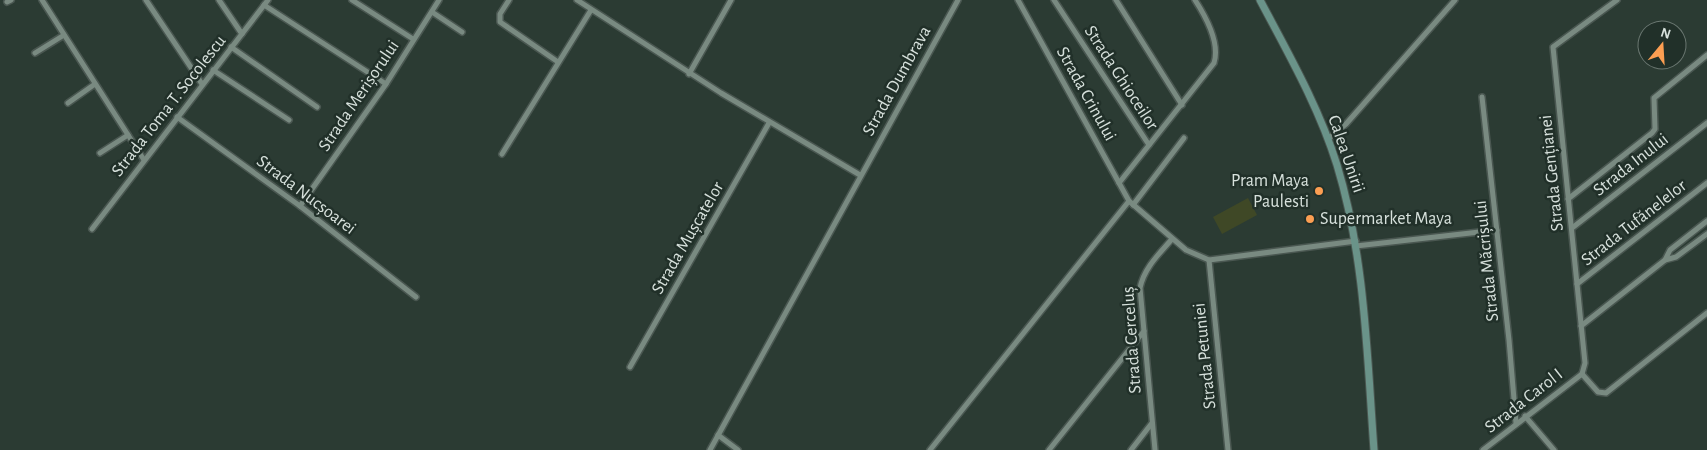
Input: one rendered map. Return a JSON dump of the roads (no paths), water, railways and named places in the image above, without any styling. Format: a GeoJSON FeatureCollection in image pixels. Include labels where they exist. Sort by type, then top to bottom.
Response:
{"type":"FeatureCollection","features":[{"type":"Feature","properties":{"kind":"main road","name":"Calea Unirii"},"geometry":{"type":"LineString","coordinates":[[1260,0],[1298,73],[1328,139],[1346,196],[1356,243],[1374,450]]}},
{"type":"Feature","properties":{"kind":"street"},"geometry":{"type":"LineString","coordinates":[[42,0],[144,160]]}},
{"type":"Feature","properties":{"kind":"street"},"geometry":{"type":"LineString","coordinates":[[146,0],[202,84]]}},
{"type":"Feature","properties":{"kind":"street"},"geometry":{"type":"LineString","coordinates":[[219,0],[242,34]]}},
{"type":"Feature","properties":{"kind":"street","name":"Strada Toma T. Socolescu"},"geometry":{"type":"LineString","coordinates":[[92,229],[268,0]]}},
{"type":"Feature","properties":{"kind":"street"},"geometry":{"type":"LineString","coordinates":[[352,0],[413,40]]}},
{"type":"Feature","properties":{"kind":"street"},"geometry":{"type":"LineString","coordinates":[[509,0],[499,17],[500,22],[558,62]]}},
{"type":"Feature","properties":{"kind":"street"},"geometry":{"type":"LineString","coordinates":[[577,0],[689,74],[769,123],[860,175]]}},
{"type":"Feature","properties":{"kind":"street"},"geometry":{"type":"LineString","coordinates":[[689,74],[731,0]]}},
{"type":"Feature","properties":{"kind":"street","name":"Strada Dumbrava"},"geometry":{"type":"LineString","coordinates":[[710,450],[958,0]]}},
{"type":"Feature","properties":{"kind":"street","name":"Strada Crinului"},"geometry":{"type":"LineString","coordinates":[[1018,0],[1129,201],[1186,250],[1209,260]]}},
{"type":"Feature","properties":{"kind":"street","name":"Strada Ghioceilor"},"geometry":{"type":"LineString","coordinates":[[1054,0],[1149,145]]}},
{"type":"Feature","properties":{"kind":"street"},"geometry":{"type":"LineString","coordinates":[[1116,0],[1182,104]]}},
{"type":"Feature","properties":{"kind":"street"},"geometry":{"type":"LineString","coordinates":[[1119,183],[1214,63],[1217,50],[1206,21],[1195,0]]}},
{"type":"Feature","properties":{"kind":"street"},"geometry":{"type":"LineString","coordinates":[[1328,139],[1346,124],[1455,0]]}},
{"type":"Feature","properties":{"kind":"street","name":"Strada Gențianei"},"geometry":{"type":"LineString","coordinates":[[1582,374],[1585,363],[1553,48],[1617,0]]}},
{"type":"Feature","properties":{"kind":"street","name":"Strada Merișorului"},"geometry":{"type":"LineString","coordinates":[[300,206],[386,84],[432,12],[436,1]]}},
{"type":"Feature","properties":{"kind":"street"},"geometry":{"type":"LineString","coordinates":[[264,5],[386,84]]}},
{"type":"Feature","properties":{"kind":"street"},"geometry":{"type":"LineString","coordinates":[[502,154],[590,10]]}},
{"type":"Feature","properties":{"kind":"street"},"geometry":{"type":"LineString","coordinates":[[432,12],[462,32]]}},
{"type":"Feature","properties":{"kind":"street"},"geometry":{"type":"LineString","coordinates":[[36,53],[64,35]]}},
{"type":"Feature","properties":{"kind":"street"},"geometry":{"type":"LineString","coordinates":[[231,47],[317,106]]}},
{"type":"Feature","properties":{"kind":"street"},"geometry":{"type":"LineString","coordinates":[[1568,199],[1652,133],[1654,129],[1654,98],[1707,55]]}},
{"type":"Feature","properties":{"kind":"street"},"geometry":{"type":"LineString","coordinates":[[213,70],[289,120]]}},
{"type":"Feature","properties":{"kind":"street"},"geometry":{"type":"LineString","coordinates":[[68,103],[95,84]]}},
{"type":"Feature","properties":{"kind":"street","name":"Strada Măcrișului"},"geometry":{"type":"LineString","coordinates":[[1482,97],[1516,423]]}},
{"type":"Feature","properties":{"kind":"street","name":"Strada Nucșoarei"},"geometry":{"type":"LineString","coordinates":[[177,117],[300,206],[416,297]]}},
{"type":"Feature","properties":{"kind":"street","name":"Strada Mușcatelor"},"geometry":{"type":"LineString","coordinates":[[630,367],[769,123]]}},
{"type":"Feature","properties":{"kind":"street","name":"Strada Inului"},"geometry":{"type":"LineString","coordinates":[[1572,228],[1707,123]]}},
{"type":"Feature","properties":{"kind":"street"},"geometry":{"type":"LineString","coordinates":[[100,153],[128,135]]}},
{"type":"Feature","properties":{"kind":"street"},"geometry":{"type":"LineString","coordinates":[[1133,205],[1184,138]]}},
{"type":"Feature","properties":{"kind":"street","name":"Strada Tufănelelor"},"geometry":{"type":"LineString","coordinates":[[1577,284],[1707,183]]}},
{"type":"Feature","properties":{"kind":"street"},"geometry":{"type":"LineString","coordinates":[[930,450],[1129,201]]}},
{"type":"Feature","properties":{"kind":"street"},"geometry":{"type":"LineString","coordinates":[[1665,260],[1670,250],[1707,221]]}},
{"type":"Feature","properties":{"kind":"street"},"geometry":{"type":"LineString","coordinates":[[1209,260],[1356,243],[1497,230]]}},
{"type":"Feature","properties":{"kind":"street"},"geometry":{"type":"LineString","coordinates":[[1581,326],[1665,260],[1676,257],[1707,234]]}},
{"type":"Feature","properties":{"kind":"street","name":"Strada Cerceluș"},"geometry":{"type":"LineString","coordinates":[[1155,450],[1140,288],[1142,277],[1172,239]]}},
{"type":"Feature","properties":{"kind":"street","name":"Strada Petuniei"},"geometry":{"type":"LineString","coordinates":[[1209,260],[1228,450]]}},
{"type":"Feature","properties":{"kind":"street"},"geometry":{"type":"LineString","coordinates":[[1582,374],[1598,392],[1606,392],[1707,313]]}},
{"type":"Feature","properties":{"kind":"street"},"geometry":{"type":"LineString","coordinates":[[1049,450],[1144,331]]}},
{"type":"Feature","properties":{"kind":"street","name":"Strada Carol I"},"geometry":{"type":"LineString","coordinates":[[1483,450],[1582,374]]}},
{"type":"Feature","properties":{"kind":"street"},"geometry":{"type":"LineString","coordinates":[[1525,416],[1554,450]]}},
{"type":"Feature","properties":{"kind":"street"},"geometry":{"type":"LineString","coordinates":[[1131,450],[1152,422]]}},
{"type":"Feature","properties":{"kind":"street"},"geometry":{"type":"LineString","coordinates":[[718,436],[738,450]]}},
{"type":"Feature","properties":{"kind":"place","name":"Pram Maya Paulesti"},"geometry":{"type":"Point","coordinates":[1319,191]}},
{"type":"Feature","properties":{"kind":"place","name":"Supermarket Maya"},"geometry":{"type":"Point","coordinates":[1310,219]}}]}
